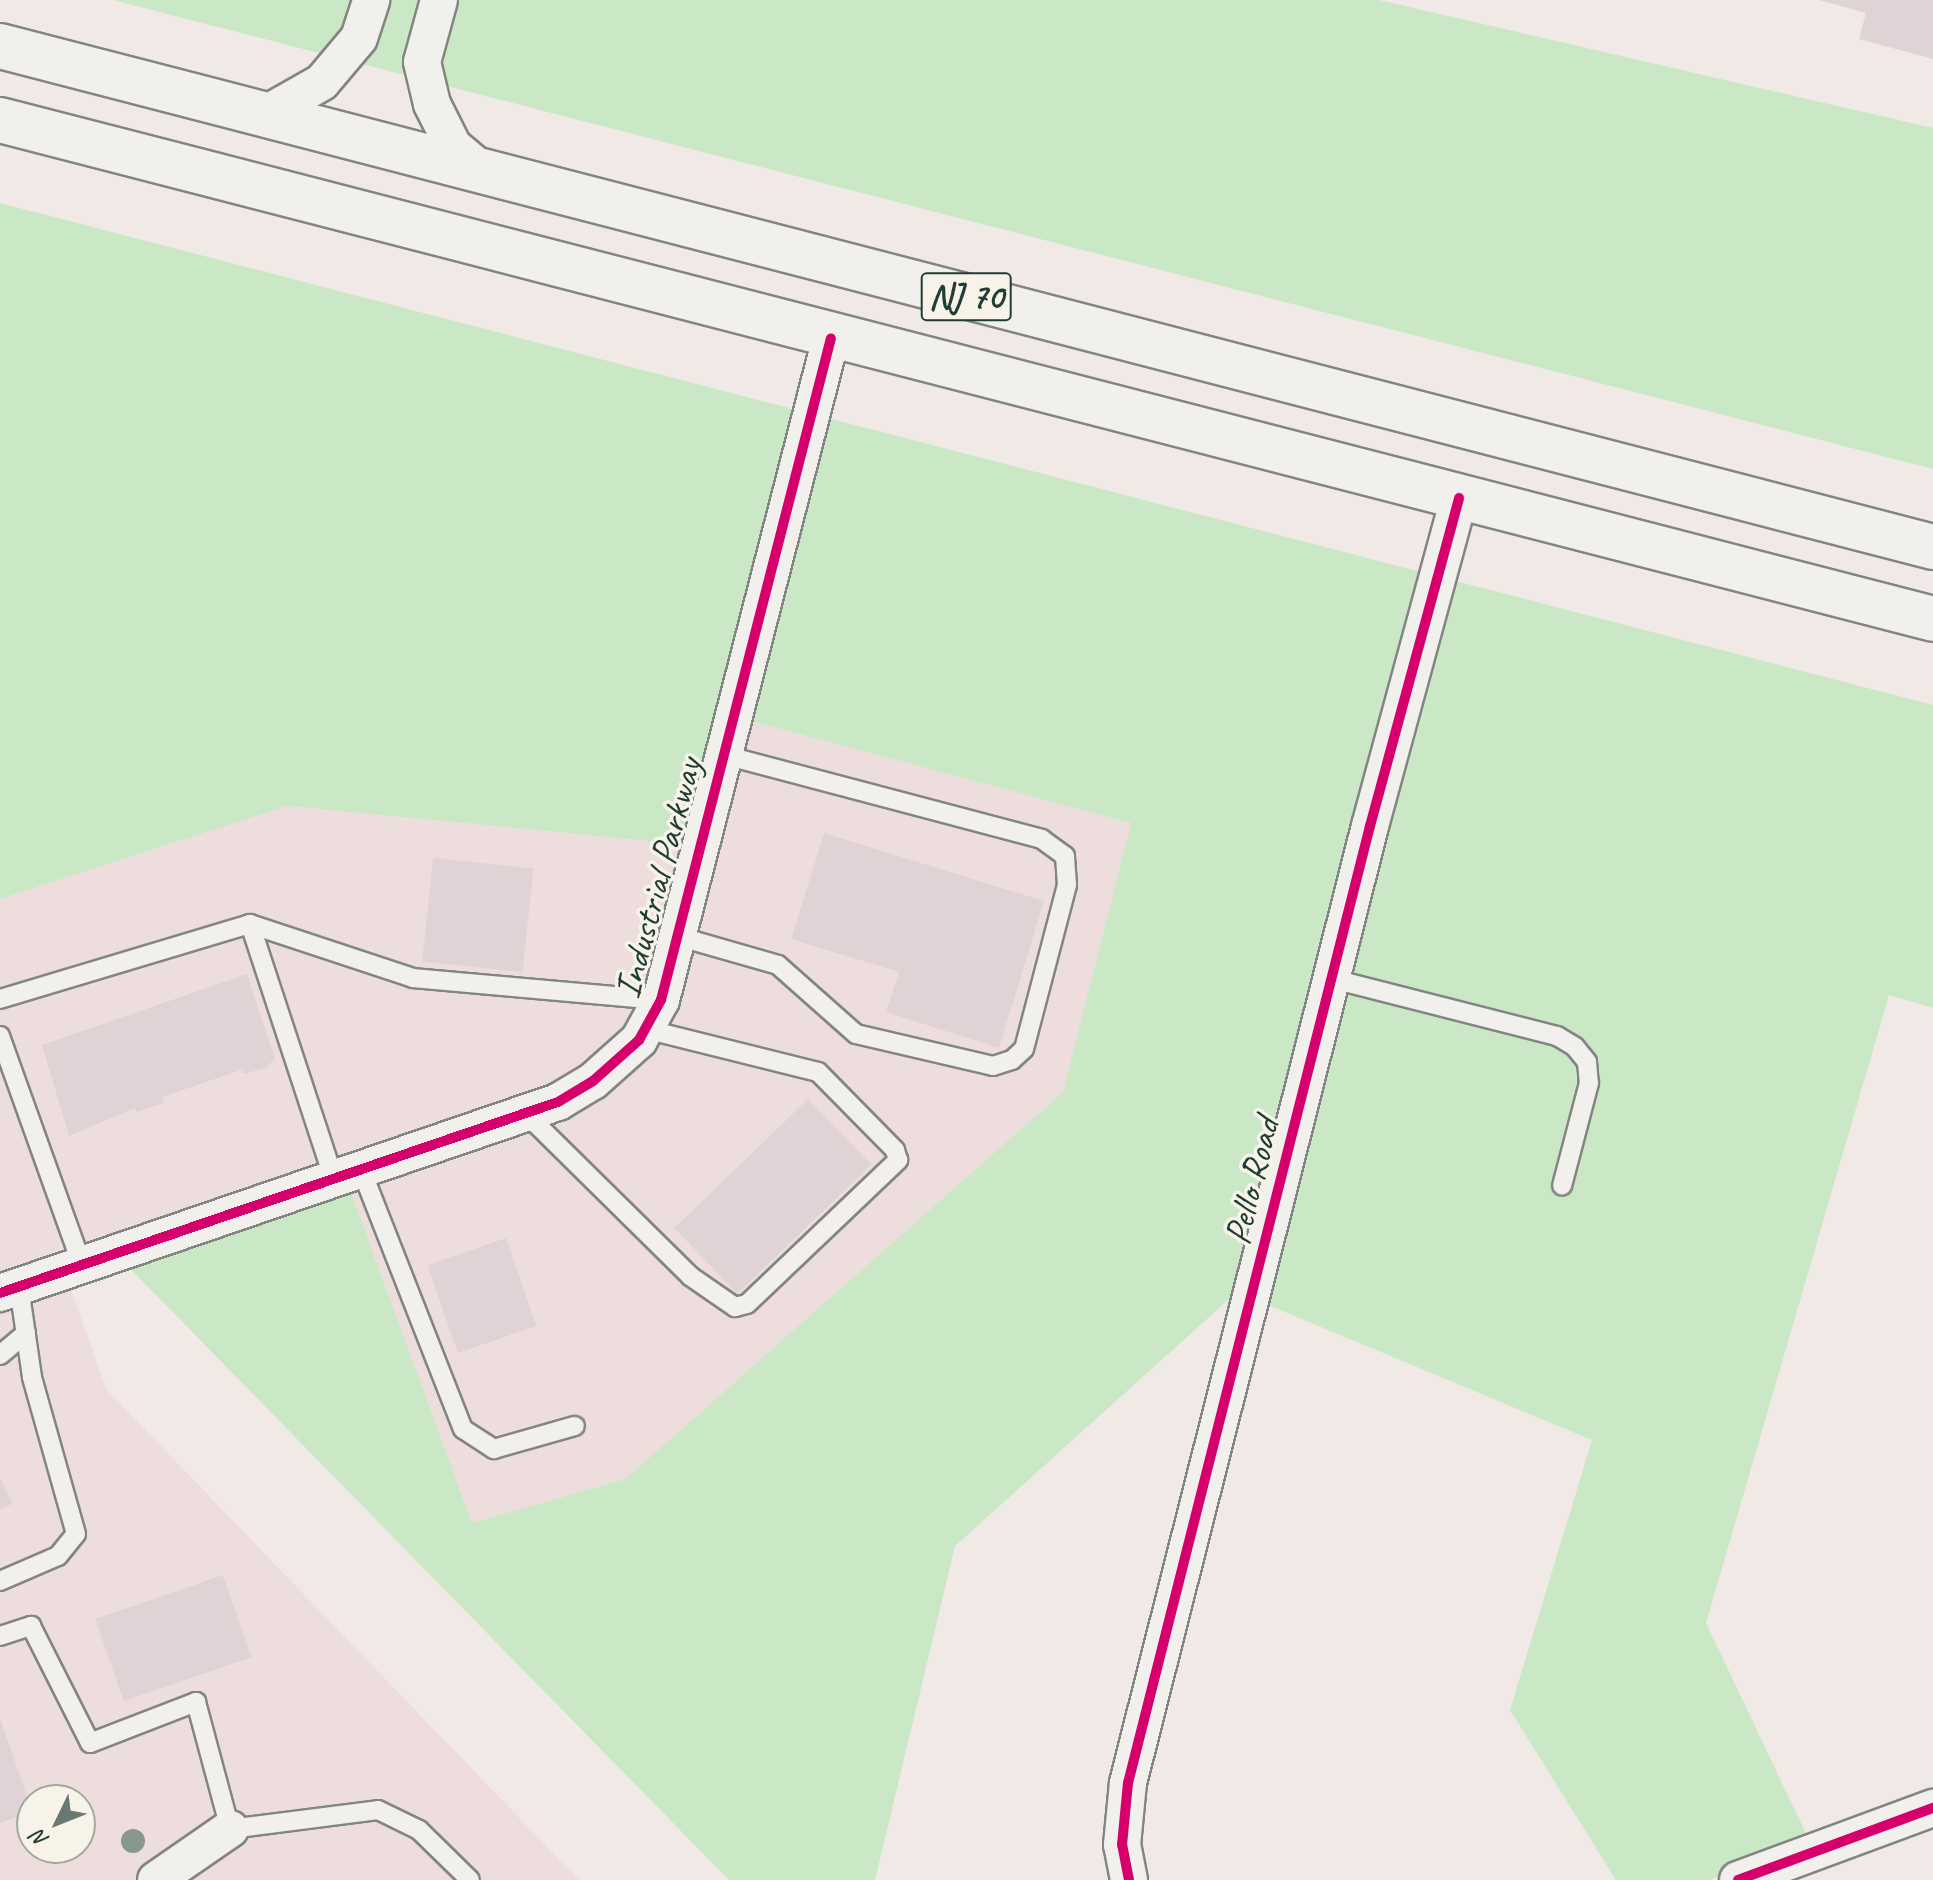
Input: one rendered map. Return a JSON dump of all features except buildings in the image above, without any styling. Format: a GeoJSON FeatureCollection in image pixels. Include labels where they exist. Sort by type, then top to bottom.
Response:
{"type":"FeatureCollection","features":[{"type":"Feature","properties":{"kind":"highway","name":"NJ 70"},"geometry":{"type":"LineString","coordinates":[[0,46],[1933,547]]}},
{"type":"Feature","properties":{"kind":"highway","name":"NJ 70"},"geometry":{"type":"LineString","coordinates":[[0,120],[831,338],[1933,619]]}},
{"type":"Feature","properties":{"kind":"street"},"geometry":{"type":"LineString","coordinates":[[266,114],[322,82],[359,38],[371,0]]}},
{"type":"Feature","properties":{"kind":"street"},"geometry":{"type":"LineString","coordinates":[[439,0],[422,62],[432,104],[453,146],[484,172]]}},
{"type":"Feature","properties":{"kind":"street","name":"Industrial Parkway"},"geometry":{"type":"LineString","coordinates":[[10,1290],[526,1114],[593,1081],[653,1014],[677,936],[831,338]]}},
{"type":"Feature","properties":{"kind":"street","name":"Pello Road"},"geometry":{"type":"LineString","coordinates":[[1129,1880],[1122,1845],[1128,1783],[1459,498]]}},
{"type":"Feature","properties":{"kind":"street"},"geometry":{"type":"LineString","coordinates":[[1738,1880],[1933,1808]]}},
{"type":"Feature","properties":{"kind":"street"},"geometry":{"type":"LineString","coordinates":[[156,1880],[230,1829]]}},
{"type":"Feature","properties":{"kind":"lane"},"geometry":{"type":"LineString","coordinates":[[677,936],[778,965],[856,1034],[993,1066],[1024,1049],[1067,885],[1065,856],[1042,839],[723,755]]}},
{"type":"Feature","properties":{"kind":"lane"},"geometry":{"type":"LineString","coordinates":[[0,999],[250,924],[413,978],[653,1014],[818,1072],[895,1150],[898,1160],[892,1171],[747,1304],[735,1307],[690,1276],[526,1114]]}},
{"type":"Feature","properties":{"kind":"lane"},"geometry":{"type":"LineString","coordinates":[[250,924],[348,1174],[463,1429],[494,1449],[575,1426]]}},
{"type":"Feature","properties":{"kind":"lane"},"geometry":{"type":"LineString","coordinates":[[1333,979],[1557,1036],[1575,1047],[1587,1062],[1589,1083],[1562,1186]]}},
{"type":"Feature","properties":{"kind":"lane"},"geometry":{"type":"LineString","coordinates":[[0,1036],[82,1265]]}},
{"type":"Feature","properties":{"kind":"lane"},"geometry":{"type":"LineString","coordinates":[[0,1581],[58,1556],[76,1534],[32,1377],[26,1333],[10,1290]]}},
{"type":"Feature","properties":{"kind":"lane"},"geometry":{"type":"LineString","coordinates":[[0,1355],[26,1333]]}},
{"type":"Feature","properties":{"kind":"lane"},"geometry":{"type":"LineString","coordinates":[[0,1636],[31,1626],[90,1743],[196,1702],[230,1829],[378,1810],[419,1830],[470,1880]]}},
{"type":"Feature","properties":{"kind":"shaded area"},"geometry":{"type":"Polygon","coordinates":[[[736,717],[1131,823],[1063,1092],[625,1479],[472,1523],[341,1165],[61,1261],[106,1389],[579,1880],[0,1880],[0,899],[287,806],[701,846],[736,717]]]}},
{"type":"Feature","properties":{"kind":"green space"},"geometry":{"type":"Polygon","coordinates":[[[113,0],[1379,0],[1933,128],[1933,469],[113,0]]]}},
{"type":"Feature","properties":{"kind":"green space"},"geometry":{"type":"Polygon","coordinates":[[[0,203],[1933,705],[1933,1008],[1889,995],[1706,1623],[1810,1842],[1709,1880],[1616,1880],[1510,1710],[1592,1440],[1237,1292],[955,1546],[875,1880],[729,1880],[107,1245],[341,1165],[472,1523],[625,1479],[1063,1092],[1131,823],[736,717],[701,846],[287,806],[0,899],[0,203]]]}},
{"type":"Feature","properties":{"kind":"cycle path"},"geometry":{"type":"LineString","coordinates":[[0,1293],[558,1102],[593,1081],[639,1040],[661,1000],[831,338]]}},
{"type":"Feature","properties":{"kind":"cycle path"},"geometry":{"type":"LineString","coordinates":[[1129,1880],[1122,1845],[1128,1783],[1370,826],[1459,498]]}},
{"type":"Feature","properties":{"kind":"cycle path"},"geometry":{"type":"LineString","coordinates":[[1738,1880],[1933,1808]]}}]}
